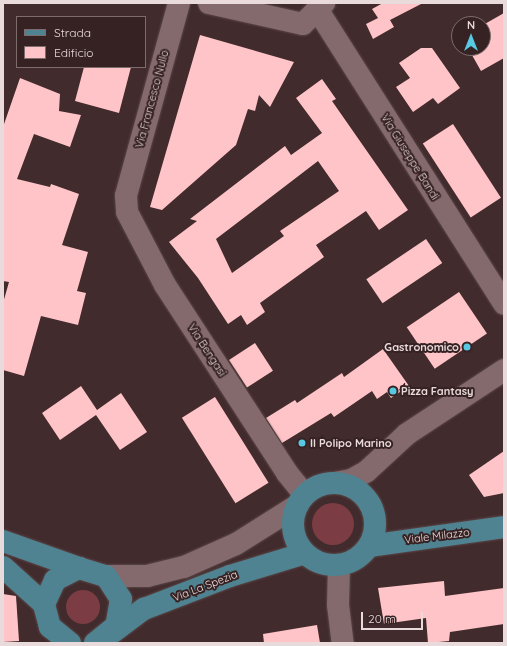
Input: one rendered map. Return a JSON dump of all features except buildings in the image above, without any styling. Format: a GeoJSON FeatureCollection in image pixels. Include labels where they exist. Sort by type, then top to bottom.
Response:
{"type":"FeatureCollection","features":[{"type":"Feature","properties":{"kind":"main road"},"geometry":{"type":"LineString","coordinates":[[334,483],[358,490],[370,504],[376,522],[369,546],[356,559],[339,565],[321,562],[305,553],[294,530],[302,500],[319,486],[334,483]]}},
{"type":"Feature","properties":{"kind":"main road","name":"Viale Milazzo"},"geometry":{"type":"LineString","coordinates":[[369,546],[504,527]]}},
{"type":"Feature","properties":{"kind":"main road"},"geometry":{"type":"LineString","coordinates":[[3,541],[106,576]]}},
{"type":"Feature","properties":{"kind":"main road","name":"Via La Spezia"},"geometry":{"type":"LineString","coordinates":[[103,638],[144,609],[230,576],[305,553]]}},
{"type":"Feature","properties":{"kind":"main road"},"geometry":{"type":"LineString","coordinates":[[3,567],[44,608],[55,633],[70,643]]}},
{"type":"Feature","properties":{"kind":"main road"},"geometry":{"type":"LineString","coordinates":[[42,643],[44,608],[55,580],[80,568]]}},
{"type":"Feature","properties":{"kind":"main road","name":"Via La Spezia"},"geometry":{"type":"LineString","coordinates":[[103,638],[120,618],[121,599],[106,576]]}},
{"type":"Feature","properties":{"kind":"street","name":"Via Francesco Nullo"},"geometry":{"type":"LineString","coordinates":[[126,196],[179,3]]}},
{"type":"Feature","properties":{"kind":"street"},"geometry":{"type":"LineString","coordinates":[[208,3],[303,24],[321,6]]}},
{"type":"Feature","properties":{"kind":"street","name":"Via Giuseppe Bandi"},"geometry":{"type":"LineString","coordinates":[[321,6],[504,304]]}},
{"type":"Feature","properties":{"kind":"street","name":"Via Bengasi"},"geometry":{"type":"LineString","coordinates":[[126,196],[127,212],[165,285],[287,473],[302,500]]}},
{"type":"Feature","properties":{"kind":"street"},"geometry":{"type":"LineString","coordinates":[[334,483],[351,480],[367,471],[407,434],[504,370]]}},
{"type":"Feature","properties":{"kind":"street"},"geometry":{"type":"LineString","coordinates":[[106,576],[147,576],[184,567],[236,544],[302,500]]}},
{"type":"Feature","properties":{"kind":"street"},"geometry":{"type":"LineString","coordinates":[[339,565],[338,606],[343,643]]}},
{"type":"Feature","properties":{"kind":"shaded area"},"geometry":{"type":"Polygon","coordinates":[[[329,503],[337,503],[348,509],[354,520],[354,528],[348,539],[337,545],[329,545],[318,539],[312,528],[312,520],[318,509],[329,503]]]}},
{"type":"Feature","properties":{"kind":"shaded area"},"geometry":{"type":"Polygon","coordinates":[[[86,590],[95,595],[99,600],[99,614],[95,619],[90,623],[80,624],[76,623],[67,614],[66,604],[67,600],[76,591],[86,590]]]}},
{"type":"Feature","properties":{"kind":"place","name":"Gastronomico"},"geometry":{"type":"Point","coordinates":[467,347]}},
{"type":"Feature","properties":{"kind":"place","name":"Pizza Fantasy"},"geometry":{"type":"Point","coordinates":[393,391]}},
{"type":"Feature","properties":{"kind":"place","name":"Il Polipo Marino"},"geometry":{"type":"Point","coordinates":[302,443]}}]}
